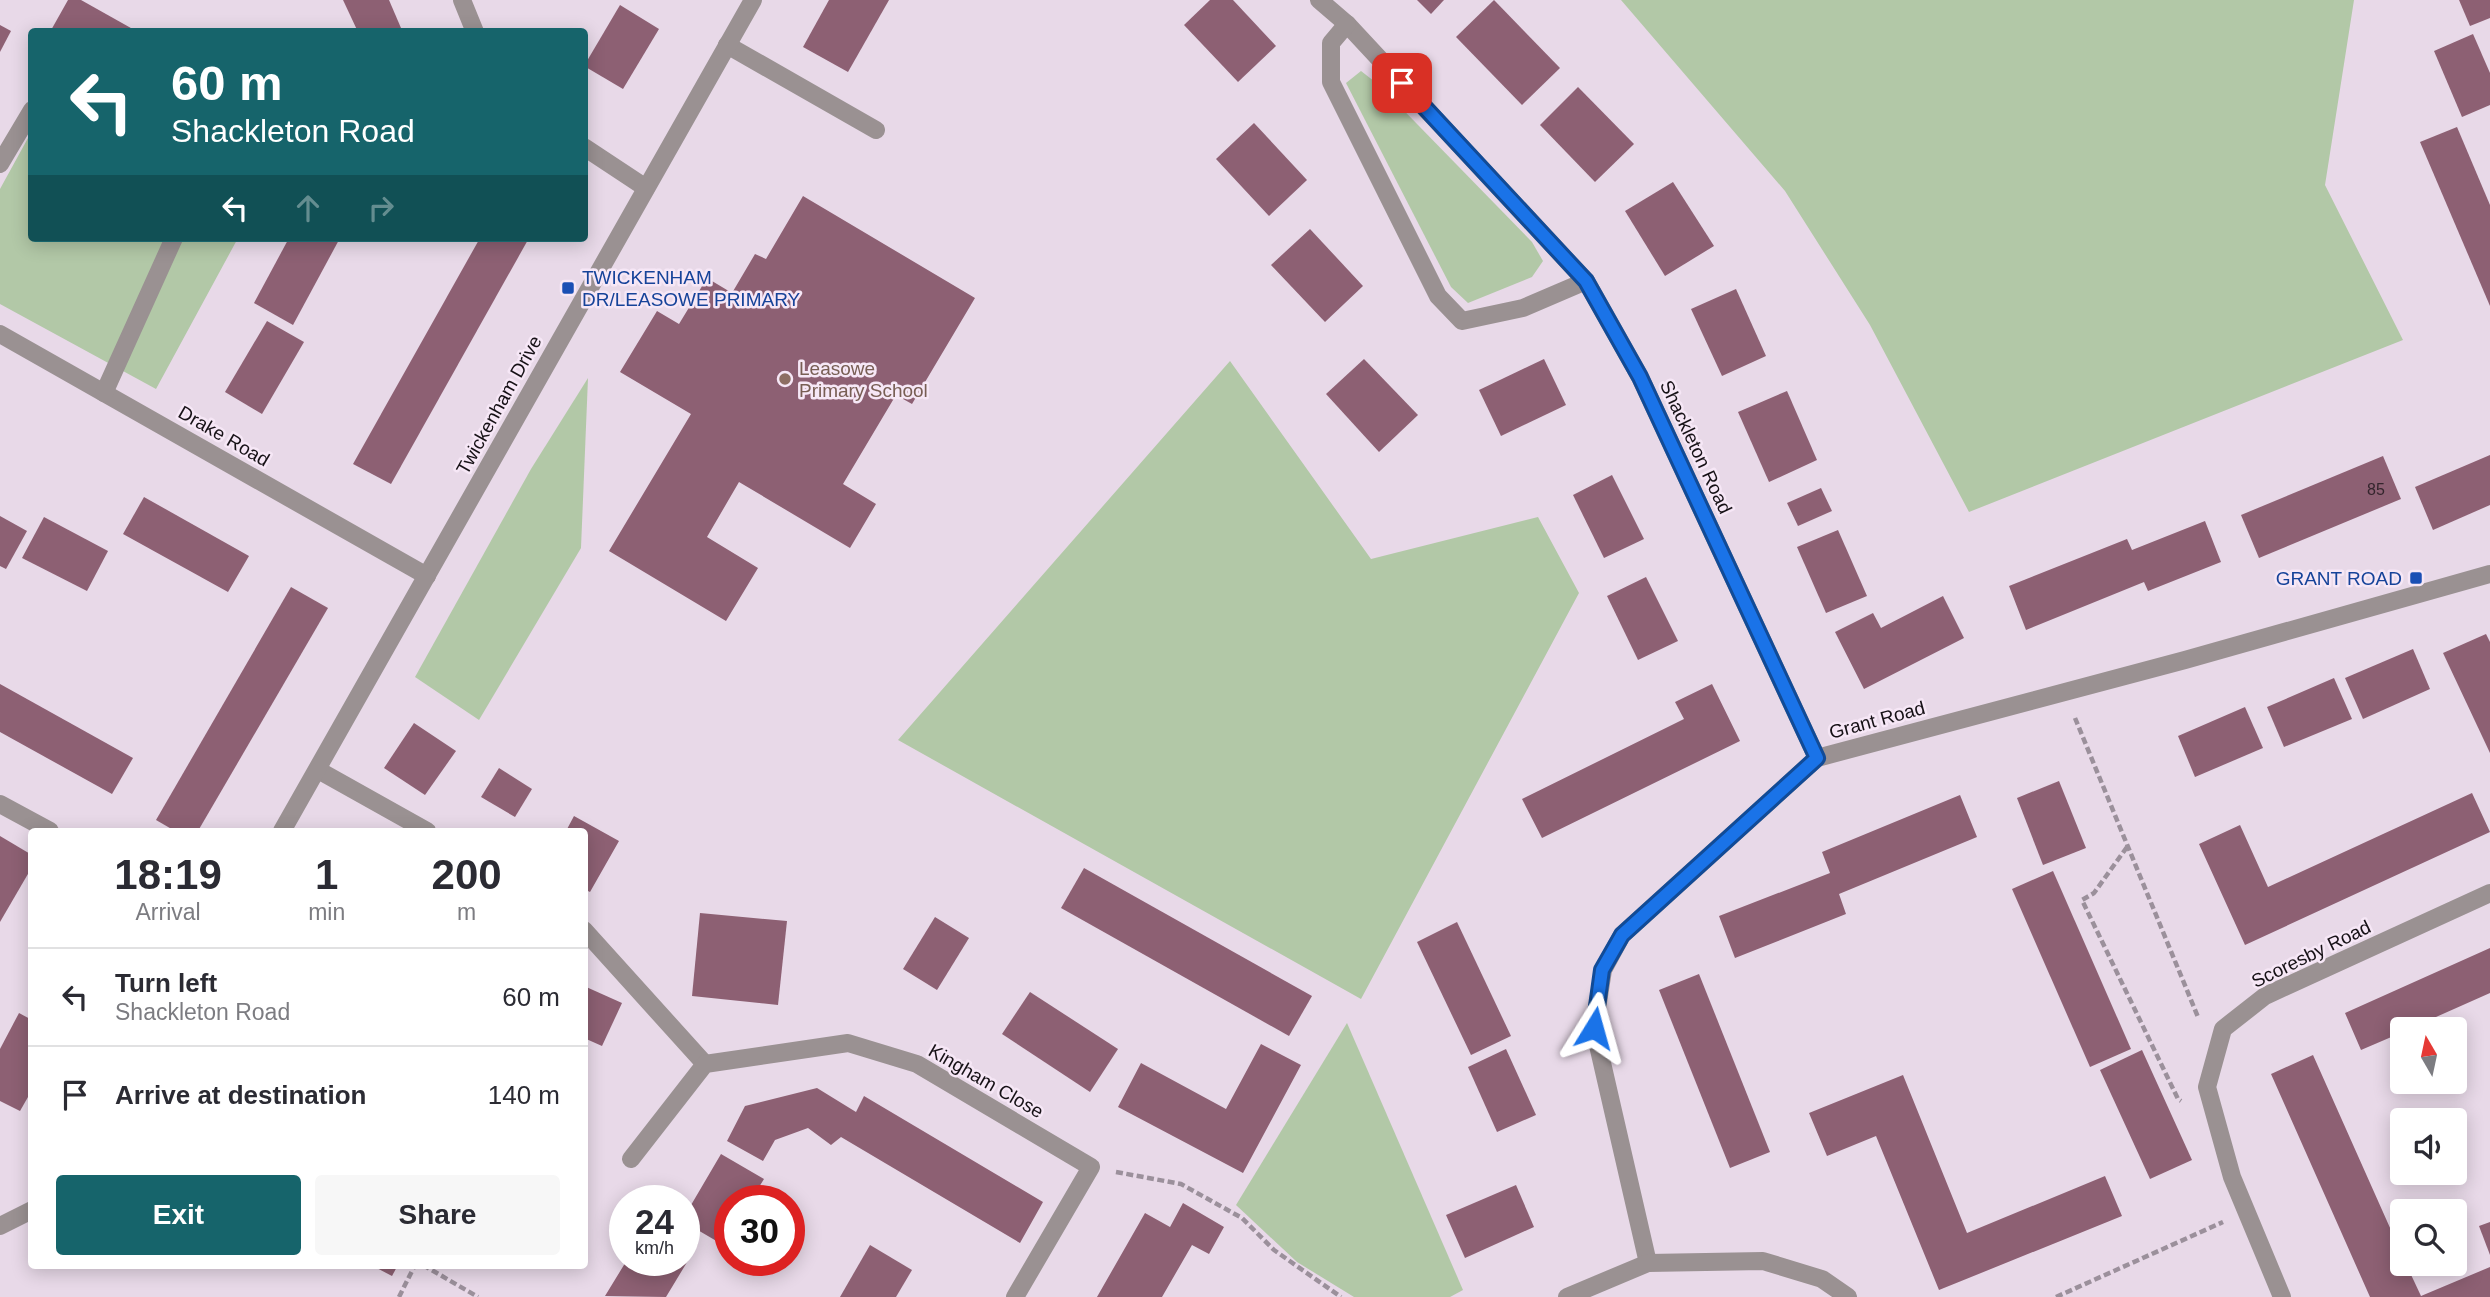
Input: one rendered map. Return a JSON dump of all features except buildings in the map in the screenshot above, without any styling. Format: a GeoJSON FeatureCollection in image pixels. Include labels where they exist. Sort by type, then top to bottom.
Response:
{"type":"FeatureCollection","features":[{"type":"Feature","properties":{"kind":"street"},"geometry":{"type":"LineString","coordinates":[[462,0],[473,28]]}},
{"type":"Feature","properties":{"kind":"street","name":"Twickenham Drive"},"geometry":{"type":"LineString","coordinates":[[284,828],[753,0]]}},
{"type":"Feature","properties":{"kind":"street","name":"Shackleton Road"},"geometry":{"type":"LineString","coordinates":[[1319,0],[1347,24],[1586,281],[1640,377],[1817,758]]}},
{"type":"Feature","properties":{"kind":"street"},"geometry":{"type":"LineString","coordinates":[[1347,24],[1331,43],[1331,82],[1438,296],[1462,321],[1523,308],[1586,281]]}},
{"type":"Feature","properties":{"kind":"street"},"geometry":{"type":"LineString","coordinates":[[727,45],[876,130]]}},
{"type":"Feature","properties":{"kind":"street"},"geometry":{"type":"LineString","coordinates":[[0,164],[28,117]]}},
{"type":"Feature","properties":{"kind":"street"},"geometry":{"type":"LineString","coordinates":[[588,150],[646,188]]}},
{"type":"Feature","properties":{"kind":"street"},"geometry":{"type":"LineString","coordinates":[[104,393],[172,242]]}},
{"type":"Feature","properties":{"kind":"street","name":"Drake Road"},"geometry":{"type":"LineString","coordinates":[[0,334],[427,576]]}},
{"type":"Feature","properties":{"kind":"street","name":"Grant Road"},"geometry":{"type":"LineString","coordinates":[[1647,1264],[1594,1028],[1602,970],[1622,935],[1817,758],[2490,574]]}},
{"type":"Feature","properties":{"kind":"street"},"geometry":{"type":"LineString","coordinates":[[318,770],[422,828]]}},
{"type":"Feature","properties":{"kind":"street"},"geometry":{"type":"LineString","coordinates":[[0,804],[44,828]]}},
{"type":"Feature","properties":{"kind":"street","name":"Scoresby Road"},"geometry":{"type":"LineString","coordinates":[[2282,1297],[2232,1177],[2207,1087],[2223,1029],[2265,996],[2490,893]]}},
{"type":"Feature","properties":{"kind":"street"},"geometry":{"type":"LineString","coordinates":[[588,934],[705,1064],[631,1158]]}},
{"type":"Feature","properties":{"kind":"street","name":"Kingham Close"},"geometry":{"type":"LineString","coordinates":[[705,1064],[848,1043],[917,1064],[1091,1167]]}},
{"type":"Feature","properties":{"kind":"street"},"geometry":{"type":"LineString","coordinates":[[1014,1297],[1091,1167]]}},
{"type":"Feature","properties":{"kind":"street"},"geometry":{"type":"LineString","coordinates":[[0,1226],[28,1212]]}},
{"type":"Feature","properties":{"kind":"street"},"geometry":{"type":"LineString","coordinates":[[1567,1297],[1647,1264],[1763,1261],[1822,1279],[1848,1297]]}},
{"type":"Feature","properties":{"kind":"path"},"geometry":{"type":"LineString","coordinates":[[2065,692],[2194,1011],[2218,1047]]}},
{"type":"Feature","properties":{"kind":"path"},"geometry":{"type":"LineString","coordinates":[[2127,846],[2094,893],[2082,900],[2178,1099],[2213,1111]]}},
{"type":"Feature","properties":{"kind":"path"},"geometry":{"type":"LineString","coordinates":[[1091,1167],[1181,1184],[1242,1218],[1274,1250],[1340,1297]]}},
{"type":"Feature","properties":{"kind":"path"},"geometry":{"type":"LineString","coordinates":[[2056,1297],[2246,1212]]}},
{"type":"Feature","properties":{"kind":"path"},"geometry":{"type":"LineString","coordinates":[[399,1297],[413,1269]]}},
{"type":"Feature","properties":{"kind":"path"},"geometry":{"type":"LineString","coordinates":[[430,1269],[478,1297]]}},
{"type":"Feature","properties":{"kind":"green space"},"geometry":{"type":"Polygon","coordinates":[[[1621,0],[2354,0],[2325,185],[2403,340],[1969,512],[1870,325],[1785,191],[1621,0]]]}},
{"type":"Feature","properties":{"kind":"green space"},"geometry":{"type":"Polygon","coordinates":[[[1361,71],[1379,85],[1532,242],[1543,261],[1532,277],[1468,303],[1451,287],[1346,83],[1361,71]]]}},
{"type":"Feature","properties":{"kind":"green space"},"geometry":{"type":"Polygon","coordinates":[[[28,138],[28,242],[236,242],[156,389],[0,304],[0,189],[28,138]]]}},
{"type":"Feature","properties":{"kind":"green space"},"geometry":{"type":"Polygon","coordinates":[[[1230,361],[1371,559],[1538,517],[1579,593],[1361,999],[898,740],[1230,361]]]}},
{"type":"Feature","properties":{"kind":"green space"},"geometry":{"type":"Polygon","coordinates":[[[588,378],[581,548],[479,720],[415,677],[531,469],[588,378]]]}},
{"type":"Feature","properties":{"kind":"green space"},"geometry":{"type":"Polygon","coordinates":[[[1347,1023],[1463,1290],[1450,1297],[1354,1297],[1297,1262],[1236,1205],[1347,1023]]]}},
{"type":"Feature","properties":{"kind":"place","name":"TWICKENHAM DR/LEASOWE PRIMARY"},"geometry":{"type":"Point","coordinates":[568,288]}},
{"type":"Feature","properties":{"kind":"place","name":"Leasowe Primary School"},"geometry":{"type":"Point","coordinates":[785,379]}},
{"type":"Feature","properties":{"kind":"place","name":"GRANT ROAD"},"geometry":{"type":"Point","coordinates":[2416,578]}},
{"type":"Feature","properties":{"kind":"route"},"geometry":{"type":"LineString","coordinates":[[1402,83],[1586,281],[1640,377],[1817,758],[1622,935],[1602,970],[1594,1028]]}}]}
